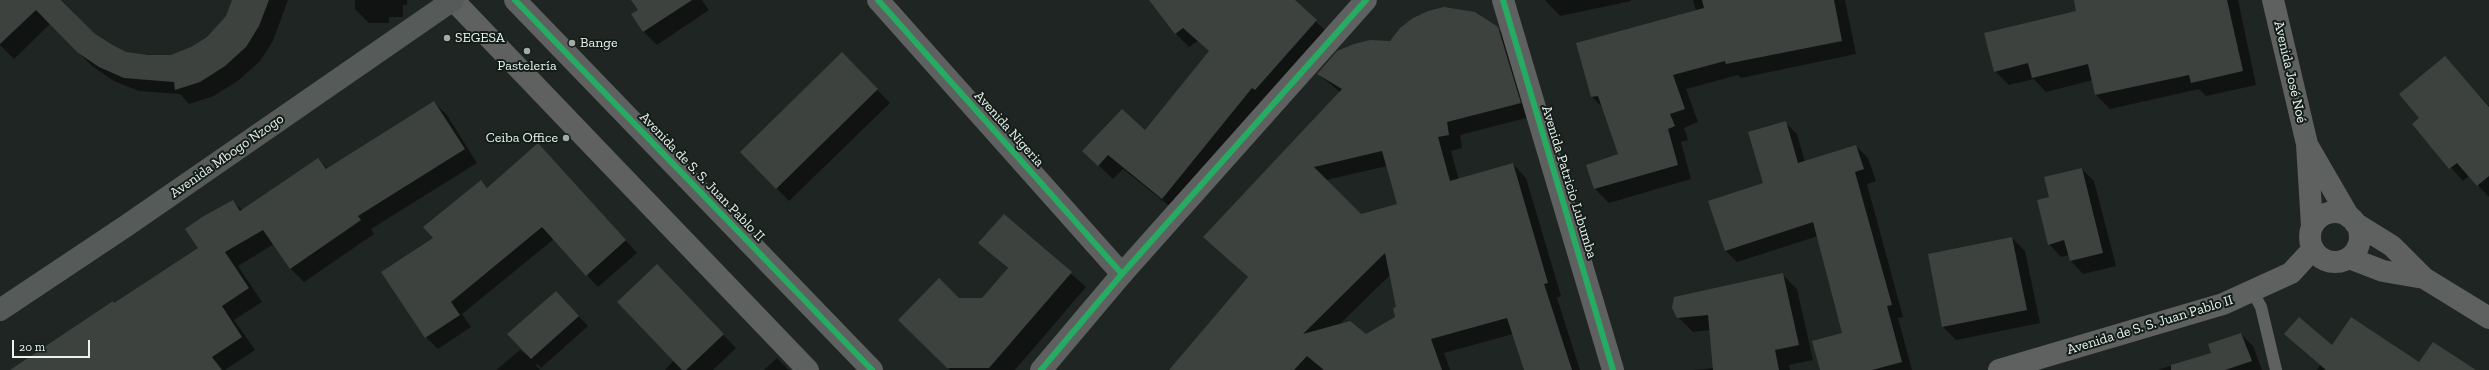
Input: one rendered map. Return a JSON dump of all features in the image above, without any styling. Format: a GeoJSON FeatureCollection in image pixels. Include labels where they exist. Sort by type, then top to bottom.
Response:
{"type":"FeatureCollection","features":[{"type":"Feature","properties":{"kind":"main road","name":"Avenida Mbogo Nzogo"},"geometry":{"type":"LineString","coordinates":[[0,310],[126,226],[453,0]]}},
{"type":"Feature","properties":{"kind":"street"},"geometry":{"type":"LineString","coordinates":[[453,0],[808,370]]}},
{"type":"Feature","properties":{"kind":"street","name":"Avenida de S. S. Juan Pablo II"},"geometry":{"type":"LineString","coordinates":[[515,0],[872,370]]}},
{"type":"Feature","properties":{"kind":"street","name":"Avenida Nigeria"},"geometry":{"type":"LineString","coordinates":[[878,0],[1122,274]]}},
{"type":"Feature","properties":{"kind":"street"},"geometry":{"type":"LineString","coordinates":[[1041,370],[1122,274],[1366,0]]}},
{"type":"Feature","properties":{"kind":"street","name":"Avenida Patricio Lubumba"},"geometry":{"type":"LineString","coordinates":[[1503,0],[1613,370]]}},
{"type":"Feature","properties":{"kind":"street","name":"Avenida José Noé"},"geometry":{"type":"LineString","coordinates":[[2273,0],[2306,144],[2312,226]]}},
{"type":"Feature","properties":{"kind":"street","name":"Avenida José Noé"},"geometry":{"type":"LineString","coordinates":[[2306,144],[2352,220]]}},
{"type":"Feature","properties":{"kind":"street"},"geometry":{"type":"LineString","coordinates":[[2352,220],[2359,237],[2358,245],[2348,258],[2341,261],[2325,260],[2313,249],[2310,242],[2312,226],[2321,217],[2332,213],[2341,213],[2352,220],[2392,246],[2424,278],[2489,318]]}},
{"type":"Feature","properties":{"kind":"street","name":"Avenida de S. S. Juan Pablo II"},"geometry":{"type":"LineString","coordinates":[[1998,370],[2174,320],[2223,304],[2290,273],[2313,249]]}},
{"type":"Feature","properties":{"kind":"street"},"geometry":{"type":"LineString","coordinates":[[2348,258],[2383,271],[2424,278]]}},
{"type":"Feature","properties":{"kind":"lane"},"geometry":{"type":"LineString","coordinates":[[2252,291],[2261,307],[2276,370]]}},
{"type":"Feature","properties":{"kind":"building"},"geometry":{"type":"Polygon","coordinates":[[[0,0],[61,0],[94,33],[126,52],[149,55],[171,55],[191,47],[207,37],[226,16],[232,0],[269,0],[259,26],[246,47],[225,66],[200,82],[175,90],[174,82],[124,78],[99,67],[77,52],[36,10],[0,44],[0,0]]]}},
{"type":"Feature","properties":{"kind":"building"},"geometry":{"type":"Polygon","coordinates":[[[631,0],[692,0],[643,32],[631,14],[638,10],[631,0]]]}},
{"type":"Feature","properties":{"kind":"building"},"geometry":{"type":"Polygon","coordinates":[[[1149,0],[1295,0],[1317,20],[1255,90],[1252,88],[1162,199],[1108,155],[1098,166],[1082,151],[1122,109],[1145,130],[1209,51],[1183,28],[1175,34],[1149,0]]]}},
{"type":"Feature","properties":{"kind":"building"},"geometry":{"type":"Polygon","coordinates":[[[1702,0],[1834,0],[1842,41],[1726,64],[1725,61],[1673,75],[1685,109],[1670,114],[1675,126],[1668,129],[1678,165],[1594,189],[1586,165],[1618,154],[1598,96],[1591,97],[1576,43],[1704,8],[1702,0]]]}},
{"type":"Feature","properties":{"kind":"building"},"geometry":{"type":"Polygon","coordinates":[[[2074,0],[2227,0],[2243,71],[2191,83],[2189,75],[2095,95],[2088,64],[2032,78],[2028,63],[1994,72],[1984,33],[2076,11],[2074,0]]]}},
{"type":"Feature","properties":{"kind":"building"},"geometry":{"type":"Polygon","coordinates":[[[1444,7],[1475,12],[1498,27],[1521,103],[1447,122],[1449,135],[1438,137],[1450,181],[1513,163],[1548,283],[1544,284],[1572,370],[1524,370],[1507,318],[1431,339],[1442,370],[1324,370],[1307,356],[1294,370],[1169,370],[1248,277],[1203,237],[1342,89],[1317,74],[1337,51],[1354,44],[1370,40],[1390,41],[1400,28],[1413,18],[1428,11],[1444,7]],[[1382,151],[1314,167],[1361,214],[1397,204],[1382,151]],[[1385,253],[1303,334],[1350,321],[1366,334],[1395,317],[1393,308],[1396,307],[1385,253]]]}},
{"type":"Feature","properties":{"kind":"building"},"geometry":{"type":"Polygon","coordinates":[[[842,52],[878,89],[776,189],[740,152],[842,52]]]}},
{"type":"Feature","properties":{"kind":"building"},"geometry":{"type":"Polygon","coordinates":[[[2445,56],[2489,107],[2489,176],[2477,186],[2457,163],[2449,169],[2412,124],[2419,118],[2399,94],[2445,56]]]}},
{"type":"Feature","properties":{"kind":"building"},"geometry":{"type":"Polygon","coordinates":[[[434,101],[465,149],[358,216],[361,220],[290,269],[263,230],[225,252],[249,288],[222,306],[242,337],[212,357],[222,370],[10,370],[113,301],[114,303],[198,248],[185,229],[202,217],[233,200],[240,211],[318,158],[326,169],[434,101]]]}},
{"type":"Feature","properties":{"kind":"building"},"geometry":{"type":"Polygon","coordinates":[[[1786,121],[1798,163],[1856,145],[1864,169],[1855,172],[1892,305],[1887,306],[1902,362],[1872,370],[1820,370],[1812,341],[1842,333],[1813,222],[1725,251],[1708,201],[1763,183],[1748,132],[1786,121]]]}},
{"type":"Feature","properties":{"kind":"building"},"geometry":{"type":"Polygon","coordinates":[[[538,143],[626,240],[586,276],[542,227],[451,302],[460,315],[425,338],[381,272],[433,238],[423,227],[481,180],[487,188],[538,143]]]}},
{"type":"Feature","properties":{"kind":"building"},"geometry":{"type":"Polygon","coordinates":[[[2082,168],[2103,253],[2070,261],[2064,240],[2048,245],[2037,200],[2049,197],[2044,177],[2082,168]]]}},
{"type":"Feature","properties":{"kind":"building"},"geometry":{"type":"Polygon","coordinates":[[[1004,214],[1072,272],[989,368],[947,368],[898,320],[939,278],[959,298],[982,298],[1008,268],[978,243],[1004,214]]]}},
{"type":"Feature","properties":{"kind":"building"},"geometry":{"type":"Polygon","coordinates":[[[2012,237],[2027,310],[1942,327],[1928,254],[2012,237]]]}},
{"type":"Feature","properties":{"kind":"building"},"geometry":{"type":"Polygon","coordinates":[[[657,264],[724,334],[686,370],[682,370],[617,302],[657,264]]]}},
{"type":"Feature","properties":{"kind":"building"},"geometry":{"type":"Polygon","coordinates":[[[1783,273],[1799,345],[1775,350],[1779,370],[1713,370],[1708,315],[1677,318],[1672,308],[1674,297],[1783,273]]]}},
{"type":"Feature","properties":{"kind":"building"},"geometry":{"type":"Polygon","coordinates":[[[556,291],[579,316],[531,359],[507,334],[556,291]]]}},
{"type":"Feature","properties":{"kind":"building"},"geometry":{"type":"Polygon","coordinates":[[[2299,317],[2332,345],[2351,317],[2419,362],[2433,342],[2476,370],[2326,370],[2284,334],[2299,317]]]}},
{"type":"Feature","properties":{"kind":"building"},"geometry":{"type":"Polygon","coordinates":[[[2241,333],[2252,361],[2225,370],[2171,370],[2171,365],[2211,353],[2208,344],[2241,333]]]}},
{"type":"Feature","properties":{"kind":"cycle path"},"geometry":{"type":"LineString","coordinates":[[515,0],[872,370]]}},
{"type":"Feature","properties":{"kind":"cycle path"},"geometry":{"type":"LineString","coordinates":[[878,0],[1122,274]]}},
{"type":"Feature","properties":{"kind":"cycle path"},"geometry":{"type":"LineString","coordinates":[[1041,370],[1122,274],[1366,0]]}},
{"type":"Feature","properties":{"kind":"cycle path"},"geometry":{"type":"LineString","coordinates":[[1503,0],[1613,370]]}},
{"type":"Feature","properties":{"kind":"place","name":"SEGESA"},"geometry":{"type":"Point","coordinates":[447,38]}},
{"type":"Feature","properties":{"kind":"place","name":"Bange"},"geometry":{"type":"Point","coordinates":[572,43]}},
{"type":"Feature","properties":{"kind":"place","name":"Pastelería"},"geometry":{"type":"Point","coordinates":[527,51]}},
{"type":"Feature","properties":{"kind":"place","name":"Ceiba Office"},"geometry":{"type":"Point","coordinates":[566,138]}}]}
